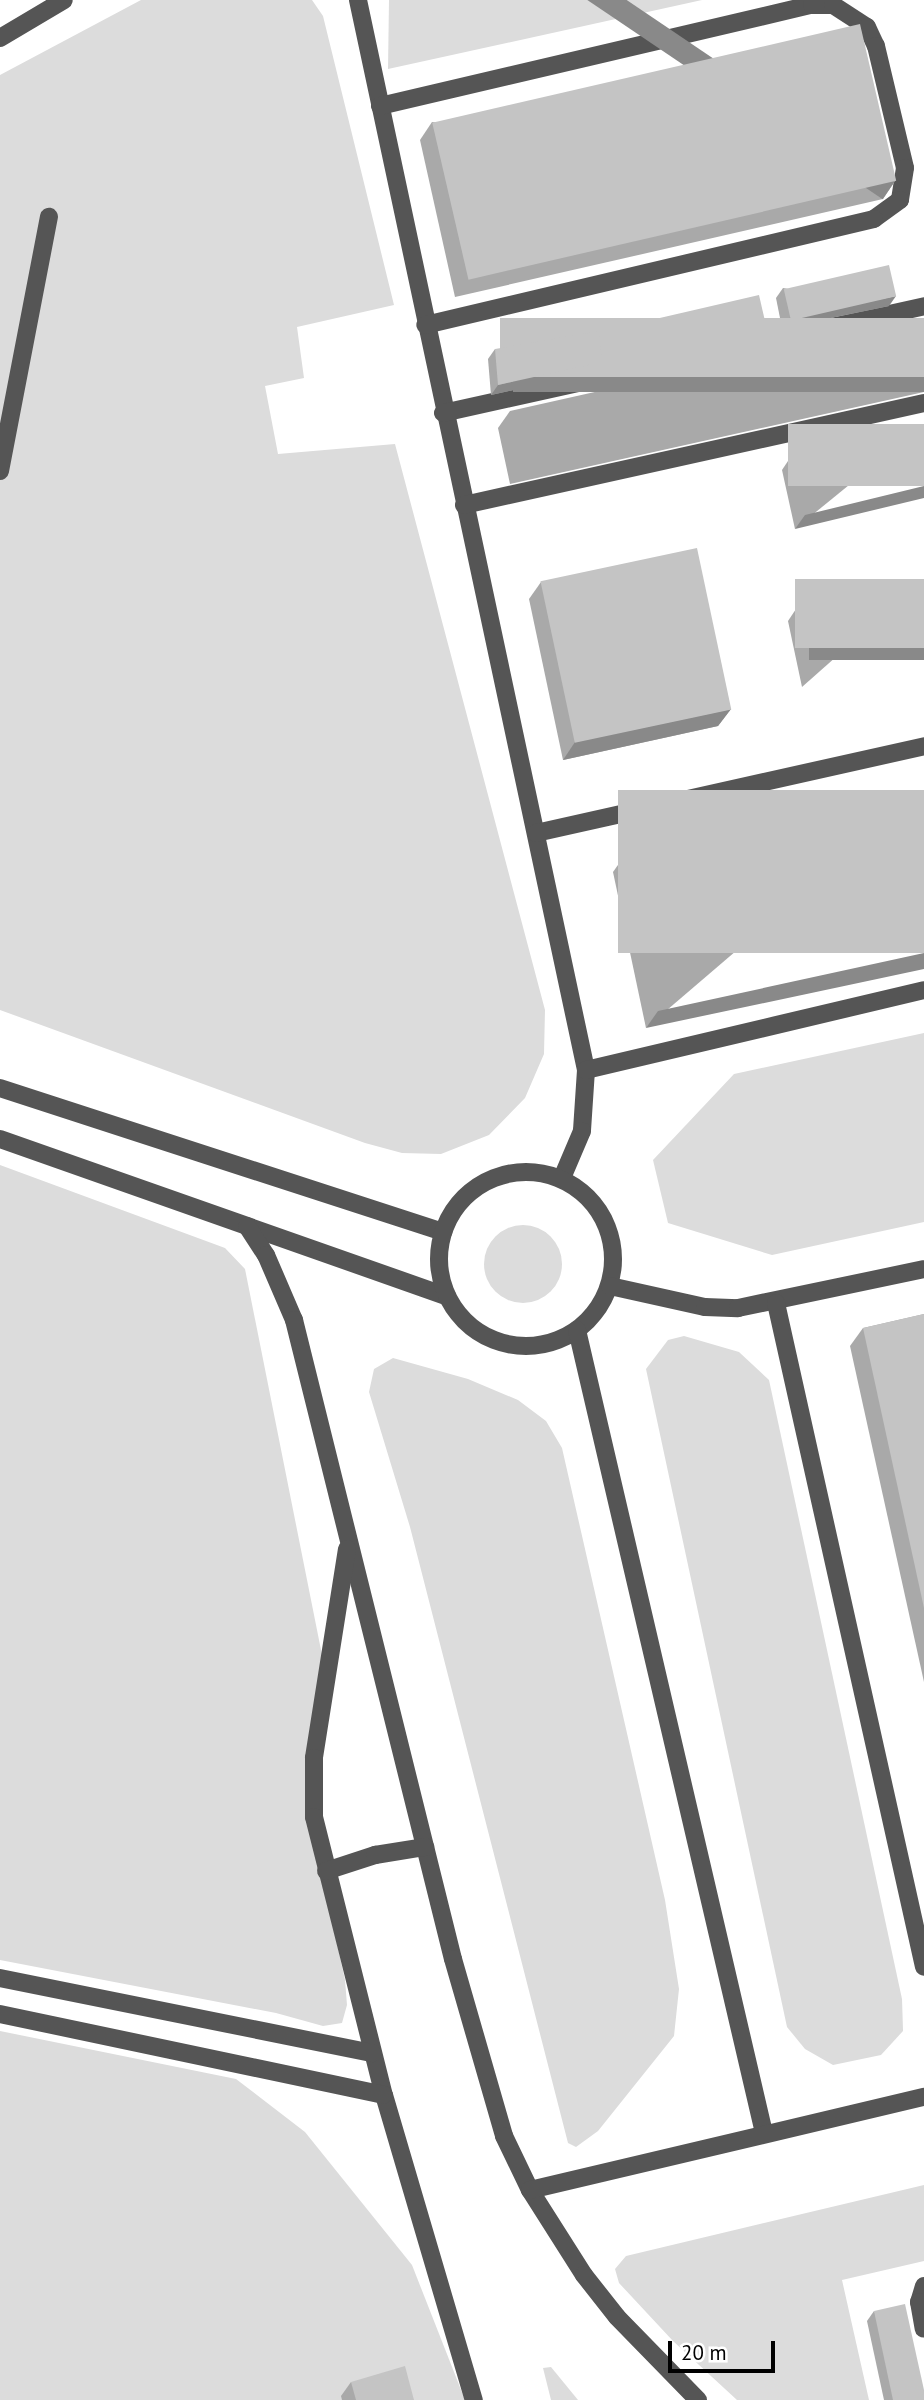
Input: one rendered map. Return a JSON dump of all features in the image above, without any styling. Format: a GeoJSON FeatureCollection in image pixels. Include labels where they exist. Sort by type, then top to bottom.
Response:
{"type":"FeatureCollection","features":[{"type":"Feature","properties":{"kind":"street"},"geometry":{"type":"LineString","coordinates":[[0,38],[64,0]]}},
{"type":"Feature","properties":{"kind":"street"},"geometry":{"type":"LineString","coordinates":[[358,0],[443,413],[586,1070],[582,1130],[562,1178]]}},
{"type":"Feature","properties":{"kind":"street"},"geometry":{"type":"LineString","coordinates":[[380,106],[812,5],[833,5],[867,27],[876,46],[905,168],[900,200],[874,219],[425,325]]}},
{"type":"Feature","properties":{"kind":"street"},"geometry":{"type":"LineString","coordinates":[[0,471],[6,412],[49,217]]}},
{"type":"Feature","properties":{"kind":"street"},"geometry":{"type":"LineString","coordinates":[[443,413],[924,306]]}},
{"type":"Feature","properties":{"kind":"street"},"geometry":{"type":"LineString","coordinates":[[464,505],[924,403]]}},
{"type":"Feature","properties":{"kind":"street"},"geometry":{"type":"LineString","coordinates":[[536,833],[924,746]]}},
{"type":"Feature","properties":{"kind":"street"},"geometry":{"type":"LineString","coordinates":[[586,1070],[924,989]]}},
{"type":"Feature","properties":{"kind":"street"},"geometry":{"type":"LineString","coordinates":[[0,1088],[443,1232]]}},
{"type":"Feature","properties":{"kind":"street"},"geometry":{"type":"LineString","coordinates":[[0,1139],[447,1296]]}},
{"type":"Feature","properties":{"kind":"street"},"geometry":{"type":"LineString","coordinates":[[539,1171],[562,1178],[580,1189],[607,1222],[613,1243],[610,1286],[591,1318],[577,1330],[554,1342],[527,1346],[502,1343],[478,1332],[447,1296],[439,1264],[443,1232],[470,1191],[490,1179],[539,1171]]}},
{"type":"Feature","properties":{"kind":"street"},"geometry":{"type":"LineString","coordinates":[[247,1226],[271,1265],[294,1320],[485,2082],[530,2190],[617,2317],[698,2400]]}},
{"type":"Feature","properties":{"kind":"street"},"geometry":{"type":"LineString","coordinates":[[610,1286],[705,1307],[776,1303],[924,1269]]}},
{"type":"Feature","properties":{"kind":"street"},"geometry":{"type":"LineString","coordinates":[[776,1303],[924,1968]]}},
{"type":"Feature","properties":{"kind":"street"},"geometry":{"type":"LineString","coordinates":[[577,1330],[764,2133]]}},
{"type":"Feature","properties":{"kind":"street"},"geometry":{"type":"LineString","coordinates":[[349,1539],[314,1758],[314,1816],[383,2095],[474,2400]]}},
{"type":"Feature","properties":{"kind":"street"},"geometry":{"type":"LineString","coordinates":[[326,1871],[374,1855],[425,1847]]}},
{"type":"Feature","properties":{"kind":"street"},"geometry":{"type":"LineString","coordinates":[[0,1978],[373,2053]]}},
{"type":"Feature","properties":{"kind":"street"},"geometry":{"type":"LineString","coordinates":[[0,2014],[383,2095]]}},
{"type":"Feature","properties":{"kind":"street"},"geometry":{"type":"LineString","coordinates":[[530,2190],[924,2097]]}},
{"type":"Feature","properties":{"kind":"street"},"geometry":{"type":"LineString","coordinates":[[924,2286],[919,2295],[924,2329]]}},
{"type":"Feature","properties":{"kind":"shaded area"},"geometry":{"type":"Polygon","coordinates":[[[141,0],[312,0],[323,16],[394,305],[297,327],[304,378],[265,386],[278,454],[395,444],[545,1010],[544,1054],[525,1098],[489,1135],[441,1154],[402,1153],[365,1143],[0,1010],[0,75],[141,0]]]}},
{"type":"Feature","properties":{"kind":"shaded area"},"geometry":{"type":"Polygon","coordinates":[[[389,0],[702,0],[388,69],[389,0]]]}},
{"type":"Feature","properties":{"kind":"shaded area"},"geometry":{"type":"Polygon","coordinates":[[[924,1033],[924,1222],[772,1255],[668,1223],[653,1160],[734,1074],[924,1033]]]}},
{"type":"Feature","properties":{"kind":"shaded area"},"geometry":{"type":"Polygon","coordinates":[[[0,1165],[225,1248],[245,1269],[324,1665],[315,1844],[345,1980],[347,2005],[342,2023],[323,2026],[276,2013],[0,1960],[0,1165]]]}},
{"type":"Feature","properties":{"kind":"shaded area"},"geometry":{"type":"Polygon","coordinates":[[[523,1225],[538,1228],[550,1237],[559,1249],[562,1264],[559,1279],[550,1291],[538,1300],[523,1303],[508,1300],[496,1291],[487,1279],[484,1264],[487,1249],[496,1237],[508,1228],[523,1225]]]}},
{"type":"Feature","properties":{"kind":"shaded area"},"geometry":{"type":"Polygon","coordinates":[[[684,1336],[739,1352],[769,1380],[902,1999],[903,2031],[881,2055],[833,2065],[805,2049],[787,2027],[646,1369],[668,1340],[684,1336]]]}},
{"type":"Feature","properties":{"kind":"shaded area"},"geometry":{"type":"Polygon","coordinates":[[[393,1358],[468,1379],[518,1400],[546,1421],[562,1448],[665,1900],[679,1989],[674,2036],[598,2131],[576,2147],[568,2143],[410,1527],[369,1392],[374,1369],[393,1358]]]}},
{"type":"Feature","properties":{"kind":"shaded area"},"geometry":{"type":"Polygon","coordinates":[[[0,2031],[236,2079],[305,2132],[412,2265],[465,2400],[0,2400],[0,2031]]]}},
{"type":"Feature","properties":{"kind":"shaded area"},"geometry":{"type":"Polygon","coordinates":[[[924,2185],[924,2261],[842,2280],[869,2400],[737,2400],[673,2341],[619,2283],[615,2269],[626,2256],[924,2185]]]}},
{"type":"Feature","properties":{"kind":"shaded area"},"geometry":{"type":"Polygon","coordinates":[[[551,2367],[578,2400],[551,2400],[543,2368],[551,2367]]]}},
{"type":"Feature","properties":{"kind":"building"},"geometry":{"type":"Polygon","coordinates":[[[860,24],[896,181],[468,280],[432,123],[860,24]]]}},
{"type":"Feature","properties":{"kind":"building"},"geometry":{"type":"Polygon","coordinates":[[[889,265],[896,296],[791,320],[784,289],[889,265]]]}},
{"type":"Feature","properties":{"kind":"building"},"geometry":{"type":"Polygon","coordinates":[[[759,295],[766,326],[655,352],[648,321],[759,295]]]}},
{"type":"Feature","properties":{"kind":"building"},"geometry":{"type":"Polygon","coordinates":[[[500,318],[924,318],[924,377],[500,377],[500,318]]]}},
{"type":"Feature","properties":{"kind":"building"},"geometry":{"type":"Polygon","coordinates":[[[599,331],[602,362],[498,385],[495,349],[599,331]]]}},
{"type":"Feature","properties":{"kind":"building"},"geometry":{"type":"Polygon","coordinates":[[[788,424],[924,424],[924,486],[788,486],[788,424]]]}},
{"type":"Feature","properties":{"kind":"building"},"geometry":{"type":"Polygon","coordinates":[[[697,548],[731,709],[575,743],[540,581],[697,548]]]}},
{"type":"Feature","properties":{"kind":"building"},"geometry":{"type":"Polygon","coordinates":[[[795,579],[924,579],[924,648],[795,648],[795,579]]]}},
{"type":"Feature","properties":{"kind":"building"},"geometry":{"type":"Polygon","coordinates":[[[618,790],[924,790],[924,953],[618,953],[618,790]]]}},
{"type":"Feature","properties":{"kind":"building"},"geometry":{"type":"Polygon","coordinates":[[[924,1314],[924,1608],[863,1328],[924,1314]]]}},
{"type":"Feature","properties":{"kind":"building"},"geometry":{"type":"Polygon","coordinates":[[[905,2304],[924,2400],[893,2400],[874,2311],[905,2304]]]}},
{"type":"Feature","properties":{"kind":"building"},"geometry":{"type":"Polygon","coordinates":[[[405,2366],[414,2400],[356,2400],[351,2382],[405,2366]]]}}]}
